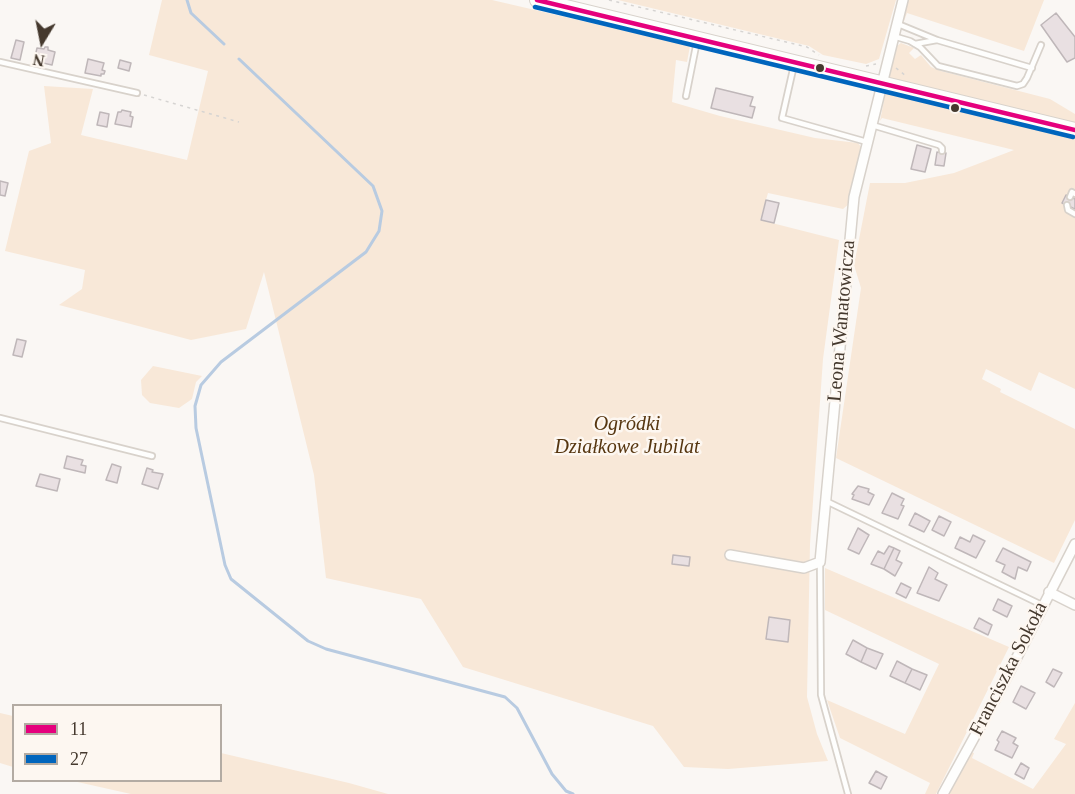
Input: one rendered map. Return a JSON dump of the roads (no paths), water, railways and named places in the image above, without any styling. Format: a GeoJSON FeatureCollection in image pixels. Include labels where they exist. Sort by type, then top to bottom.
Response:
{"type":"FeatureCollection","features":[{"type":"Feature","properties":{"kind":"street"},"geometry":{"type":"LineString","coordinates":[[537,0],[1075,130]]}},
{"type":"Feature","properties":{"kind":"street","name":"Leona Wanatowicza"},"geometry":{"type":"LineString","coordinates":[[820,562],[854,197],[903,0]]}},
{"type":"Feature","properties":{"kind":"street","name":"Franciszka Sokoła"},"geometry":{"type":"LineString","coordinates":[[943,794],[998,694],[1075,544]]}},
{"type":"Feature","properties":{"kind":"street"},"geometry":{"type":"LineString","coordinates":[[730,555],[804,568],[820,562]]}},
{"type":"Feature","properties":{"kind":"street"},"geometry":{"type":"LineString","coordinates":[[1049,592],[1075,605]]}},
{"type":"Feature","properties":{"kind":"lane"},"geometry":{"type":"LineString","coordinates":[[896,24],[938,40],[1032,68]]}},
{"type":"Feature","properties":{"kind":"lane"},"geometry":{"type":"LineString","coordinates":[[893,36],[915,44],[938,66],[1017,86],[1023,84],[1041,45]]}},
{"type":"Feature","properties":{"kind":"lane"},"geometry":{"type":"LineString","coordinates":[[686,96],[698,39]]}},
{"type":"Feature","properties":{"kind":"lane"},"geometry":{"type":"LineString","coordinates":[[915,44],[938,40]]}},
{"type":"Feature","properties":{"kind":"lane"},"geometry":{"type":"LineString","coordinates":[[0,62],[137,93]]}},
{"type":"Feature","properties":{"kind":"lane"},"geometry":{"type":"LineString","coordinates":[[794,62],[782,118],[867,142]]}},
{"type":"Feature","properties":{"kind":"lane"},"geometry":{"type":"LineString","coordinates":[[872,125],[939,145],[942,151]]}},
{"type":"Feature","properties":{"kind":"lane"},"geometry":{"type":"LineString","coordinates":[[1067,205],[1068,210],[1075,214]]}},
{"type":"Feature","properties":{"kind":"lane"},"geometry":{"type":"LineString","coordinates":[[0,418],[152,456]]}},
{"type":"Feature","properties":{"kind":"lane"},"geometry":{"type":"LineString","coordinates":[[826,501],[1042,605]]}},
{"type":"Feature","properties":{"kind":"lane","name":"Leona Wanatowicza"},"geometry":{"type":"LineString","coordinates":[[820,562],[821,695],[848,794]]}},
{"type":"Feature","properties":{"kind":"waterway"},"geometry":{"type":"LineString","coordinates":[[187,0],[191,13],[224,44]]}},
{"type":"Feature","properties":{"kind":"waterway"},"geometry":{"type":"LineString","coordinates":[[239,59],[373,186],[382,211],[379,231],[366,252],[221,362],[201,385],[195,406],[196,428],[225,565],[231,579],[308,641],[326,649],[505,697],[517,708],[552,774],[566,791],[573,794]]}},
{"type":"Feature","properties":{"kind":"park label","name":"Ogródki Działkowe Jubilat"},"geometry":{"type":"Point","coordinates":[627,436]}}]}
